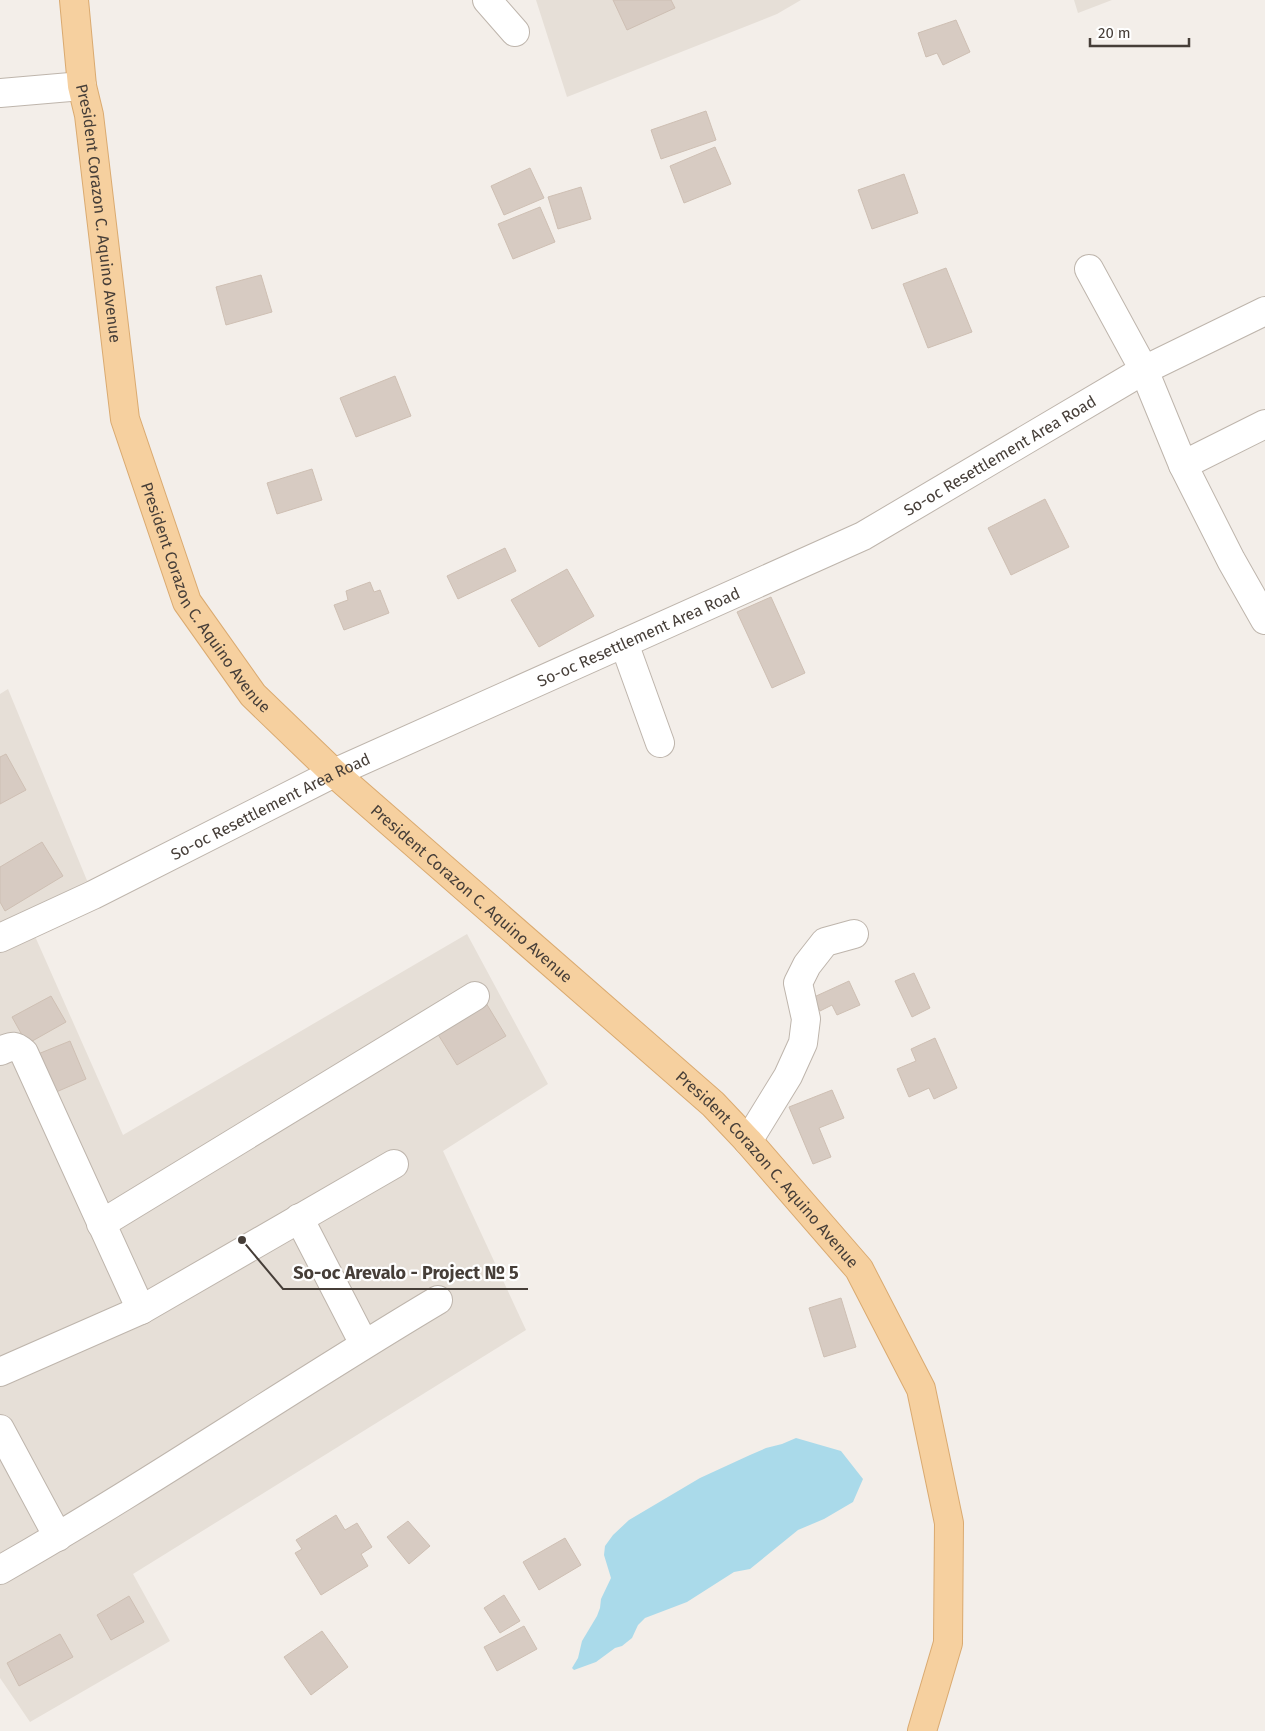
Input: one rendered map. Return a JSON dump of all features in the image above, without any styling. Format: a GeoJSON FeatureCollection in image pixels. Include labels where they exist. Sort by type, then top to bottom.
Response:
{"type":"FeatureCollection","features":[{"type":"Feature","properties":{"kind":"main road","name":"President Corazon C. Aquino Avenue"},"geometry":{"type":"LineString","coordinates":[[74,0],[82,86],[89,115],[125,418],[187,602],[253,695],[334,773],[712,1104],[748,1141],[858,1269],[921,1389],[949,1523],[948,1643],[922,1731]]}},
{"type":"Feature","properties":{"kind":"street"},"geometry":{"type":"LineString","coordinates":[[487,0],[515,32]]}},
{"type":"Feature","properties":{"kind":"street"},"geometry":{"type":"LineString","coordinates":[[0,93],[82,86]]}},
{"type":"Feature","properties":{"kind":"street"},"geometry":{"type":"LineString","coordinates":[[1089,269],[1144,370],[1183,465],[1231,560],[1265,620]]}},
{"type":"Feature","properties":{"kind":"street","name":"So-oc Resettlement Area Road"},"geometry":{"type":"LineString","coordinates":[[0,938],[93,895],[334,773],[863,536],[1144,370],[1265,311]]}},
{"type":"Feature","properties":{"kind":"street"},"geometry":{"type":"LineString","coordinates":[[1183,465],[1263,429]]}},
{"type":"Feature","properties":{"kind":"street"},"geometry":{"type":"LineString","coordinates":[[624,643],[660,742]]}},
{"type":"Feature","properties":{"kind":"street"},"geometry":{"type":"LineString","coordinates":[[748,1141],[788,1076],[803,1044],[806,1019],[798,984],[807,965],[825,942],[854,934]]}},
{"type":"Feature","properties":{"kind":"street"},"geometry":{"type":"LineString","coordinates":[[101,1224],[475,996]]}},
{"type":"Feature","properties":{"kind":"street"},"geometry":{"type":"LineString","coordinates":[[0,1051],[11,1046],[18,1048],[24,1053],[141,1310]]}},
{"type":"Feature","properties":{"kind":"street"},"geometry":{"type":"LineString","coordinates":[[1,1367],[141,1310],[394,1164]]}},
{"type":"Feature","properties":{"kind":"street"},"geometry":{"type":"LineString","coordinates":[[299,1218],[364,1344]]}},
{"type":"Feature","properties":{"kind":"street"},"geometry":{"type":"LineString","coordinates":[[0,1570],[58,1537],[364,1344],[438,1300]]}},
{"type":"Feature","properties":{"kind":"street"},"geometry":{"type":"LineString","coordinates":[[0,1428],[58,1537]]}},
{"type":"Feature","properties":{"kind":"shaded area"},"geometry":{"type":"Polygon","coordinates":[[[536,0],[801,0],[777,14],[567,97],[536,0]]]}},
{"type":"Feature","properties":{"kind":"shaded area"},"geometry":{"type":"Polygon","coordinates":[[[1074,0],[1112,0],[1078,13],[1074,0]]]}},
{"type":"Feature","properties":{"kind":"shaded area"},"geometry":{"type":"Polygon","coordinates":[[[8,689],[93,895],[30,925],[123,1135],[467,934],[548,1084],[443,1151],[526,1330],[133,1574],[170,1641],[30,1722],[0,1678],[0,694],[8,689]]]}},
{"type":"Feature","properties":{"kind":"water"},"geometry":{"type":"Polygon","coordinates":[[[796,1438],[841,1451],[863,1479],[853,1502],[824,1519],[798,1530],[750,1569],[734,1572],[687,1602],[645,1618],[638,1625],[632,1638],[622,1646],[615,1648],[596,1662],[574,1670],[572,1668],[578,1658],[582,1641],[597,1616],[601,1599],[611,1578],[604,1555],[605,1546],[613,1535],[629,1520],[700,1478],[766,1448],[796,1438]]]}},
{"type":"Feature","properties":{"kind":"building"},"geometry":{"type":"Polygon","coordinates":[[[613,0],[671,0],[675,8],[627,30],[613,0]]]}},
{"type":"Feature","properties":{"kind":"building"},"geometry":{"type":"Polygon","coordinates":[[[956,20],[970,52],[943,65],[937,53],[926,57],[918,33],[956,20]]]}},
{"type":"Feature","properties":{"kind":"building"},"geometry":{"type":"Polygon","coordinates":[[[706,111],[716,140],[661,159],[651,130],[706,111]]]}},
{"type":"Feature","properties":{"kind":"building"},"geometry":{"type":"Polygon","coordinates":[[[715,147],[731,184],[684,203],[670,166],[715,147]]]}},
{"type":"Feature","properties":{"kind":"building"},"geometry":{"type":"Polygon","coordinates":[[[530,168],[544,198],[504,215],[491,186],[530,168]]]}},
{"type":"Feature","properties":{"kind":"building"},"geometry":{"type":"Polygon","coordinates":[[[904,174],[918,213],[872,229],[858,190],[904,174]]]}},
{"type":"Feature","properties":{"kind":"building"},"geometry":{"type":"Polygon","coordinates":[[[581,187],[591,219],[558,229],[548,197],[581,187]]]}},
{"type":"Feature","properties":{"kind":"building"},"geometry":{"type":"Polygon","coordinates":[[[540,207],[555,242],[513,259],[498,224],[540,207]]]}},
{"type":"Feature","properties":{"kind":"building"},"geometry":{"type":"Polygon","coordinates":[[[946,268],[972,332],[928,348],[903,284],[946,268]]]}},
{"type":"Feature","properties":{"kind":"building"},"geometry":{"type":"Polygon","coordinates":[[[261,275],[272,312],[226,325],[216,287],[261,275]]]}},
{"type":"Feature","properties":{"kind":"building"},"geometry":{"type":"Polygon","coordinates":[[[395,376],[411,416],[356,437],[340,398],[395,376]]]}},
{"type":"Feature","properties":{"kind":"building"},"geometry":{"type":"Polygon","coordinates":[[[312,469],[322,500],[277,514],[267,483],[312,469]]]}},
{"type":"Feature","properties":{"kind":"building"},"geometry":{"type":"Polygon","coordinates":[[[1045,499],[1069,547],[1011,575],[988,528],[1045,499]]]}},
{"type":"Feature","properties":{"kind":"building"},"geometry":{"type":"Polygon","coordinates":[[[505,548],[516,571],[458,599],[447,576],[505,548]]]}},
{"type":"Feature","properties":{"kind":"building"},"geometry":{"type":"Polygon","coordinates":[[[567,569],[594,616],[539,647],[511,600],[567,569]]]}},
{"type":"Feature","properties":{"kind":"building"},"geometry":{"type":"Polygon","coordinates":[[[370,582],[374,592],[380,590],[389,613],[344,630],[334,605],[348,600],[346,591],[370,582]]]}},
{"type":"Feature","properties":{"kind":"building"},"geometry":{"type":"Polygon","coordinates":[[[771,597],[805,673],[772,688],[737,612],[771,597]]]}},
{"type":"Feature","properties":{"kind":"building"},"geometry":{"type":"Polygon","coordinates":[[[6,754],[26,790],[0,804],[0,757],[6,754]]]}},
{"type":"Feature","properties":{"kind":"building"},"geometry":{"type":"Polygon","coordinates":[[[42,842],[63,876],[5,911],[0,902],[0,867],[42,842]]]}},
{"type":"Feature","properties":{"kind":"building"},"geometry":{"type":"Polygon","coordinates":[[[914,973],[930,1008],[912,1017],[895,981],[914,973]]]}},
{"type":"Feature","properties":{"kind":"building"},"geometry":{"type":"Polygon","coordinates":[[[849,981],[860,1005],[837,1015],[832,1005],[820,1011],[814,997],[849,981]]]}},
{"type":"Feature","properties":{"kind":"building"},"geometry":{"type":"Polygon","coordinates":[[[51,996],[66,1022],[27,1044],[12,1017],[51,996]]]}},
{"type":"Feature","properties":{"kind":"building"},"geometry":{"type":"Polygon","coordinates":[[[483,998],[506,1036],[457,1065],[434,1028],[483,998]]]}},
{"type":"Feature","properties":{"kind":"building"},"geometry":{"type":"Polygon","coordinates":[[[935,1038],[957,1088],[934,1099],[929,1088],[909,1097],[897,1069],[916,1061],[911,1049],[935,1038]]]}},
{"type":"Feature","properties":{"kind":"building"},"geometry":{"type":"Polygon","coordinates":[[[70,1041],[86,1079],[54,1093],[38,1054],[70,1041]]]}},
{"type":"Feature","properties":{"kind":"building"},"geometry":{"type":"Polygon","coordinates":[[[832,1090],[844,1118],[819,1128],[831,1157],[813,1164],[789,1107],[832,1090]]]}},
{"type":"Feature","properties":{"kind":"building"},"geometry":{"type":"Polygon","coordinates":[[[841,1298],[856,1347],[824,1357],[809,1308],[841,1298]]]}},
{"type":"Feature","properties":{"kind":"building"},"geometry":{"type":"Polygon","coordinates":[[[336,1515],[345,1530],[357,1523],[372,1547],[361,1554],[368,1566],[321,1595],[295,1553],[302,1549],[296,1540],[336,1515]]]}},
{"type":"Feature","properties":{"kind":"building"},"geometry":{"type":"Polygon","coordinates":[[[408,1521],[430,1546],[409,1564],[387,1537],[408,1521]]]}},
{"type":"Feature","properties":{"kind":"building"},"geometry":{"type":"Polygon","coordinates":[[[565,1538],[581,1565],[539,1590],[523,1562],[565,1538]]]}},
{"type":"Feature","properties":{"kind":"building"},"geometry":{"type":"Polygon","coordinates":[[[504,1595],[520,1621],[500,1633],[484,1608],[504,1595]]]}},
{"type":"Feature","properties":{"kind":"building"},"geometry":{"type":"Polygon","coordinates":[[[129,1596],[144,1622],[111,1640],[97,1615],[129,1596]]]}},
{"type":"Feature","properties":{"kind":"building"},"geometry":{"type":"Polygon","coordinates":[[[524,1626],[537,1649],[497,1671],[484,1647],[524,1626]]]}},
{"type":"Feature","properties":{"kind":"building"},"geometry":{"type":"Polygon","coordinates":[[[322,1631],[348,1667],[311,1695],[284,1657],[322,1631]]]}},
{"type":"Feature","properties":{"kind":"building"},"geometry":{"type":"Polygon","coordinates":[[[60,1634],[73,1657],[19,1686],[7,1663],[60,1634]]]}},
{"type":"Feature","properties":{"kind":"place","name":"So-oc Arevalo - Project № 5"},"geometry":{"type":"Point","coordinates":[242,1240]}}]}
